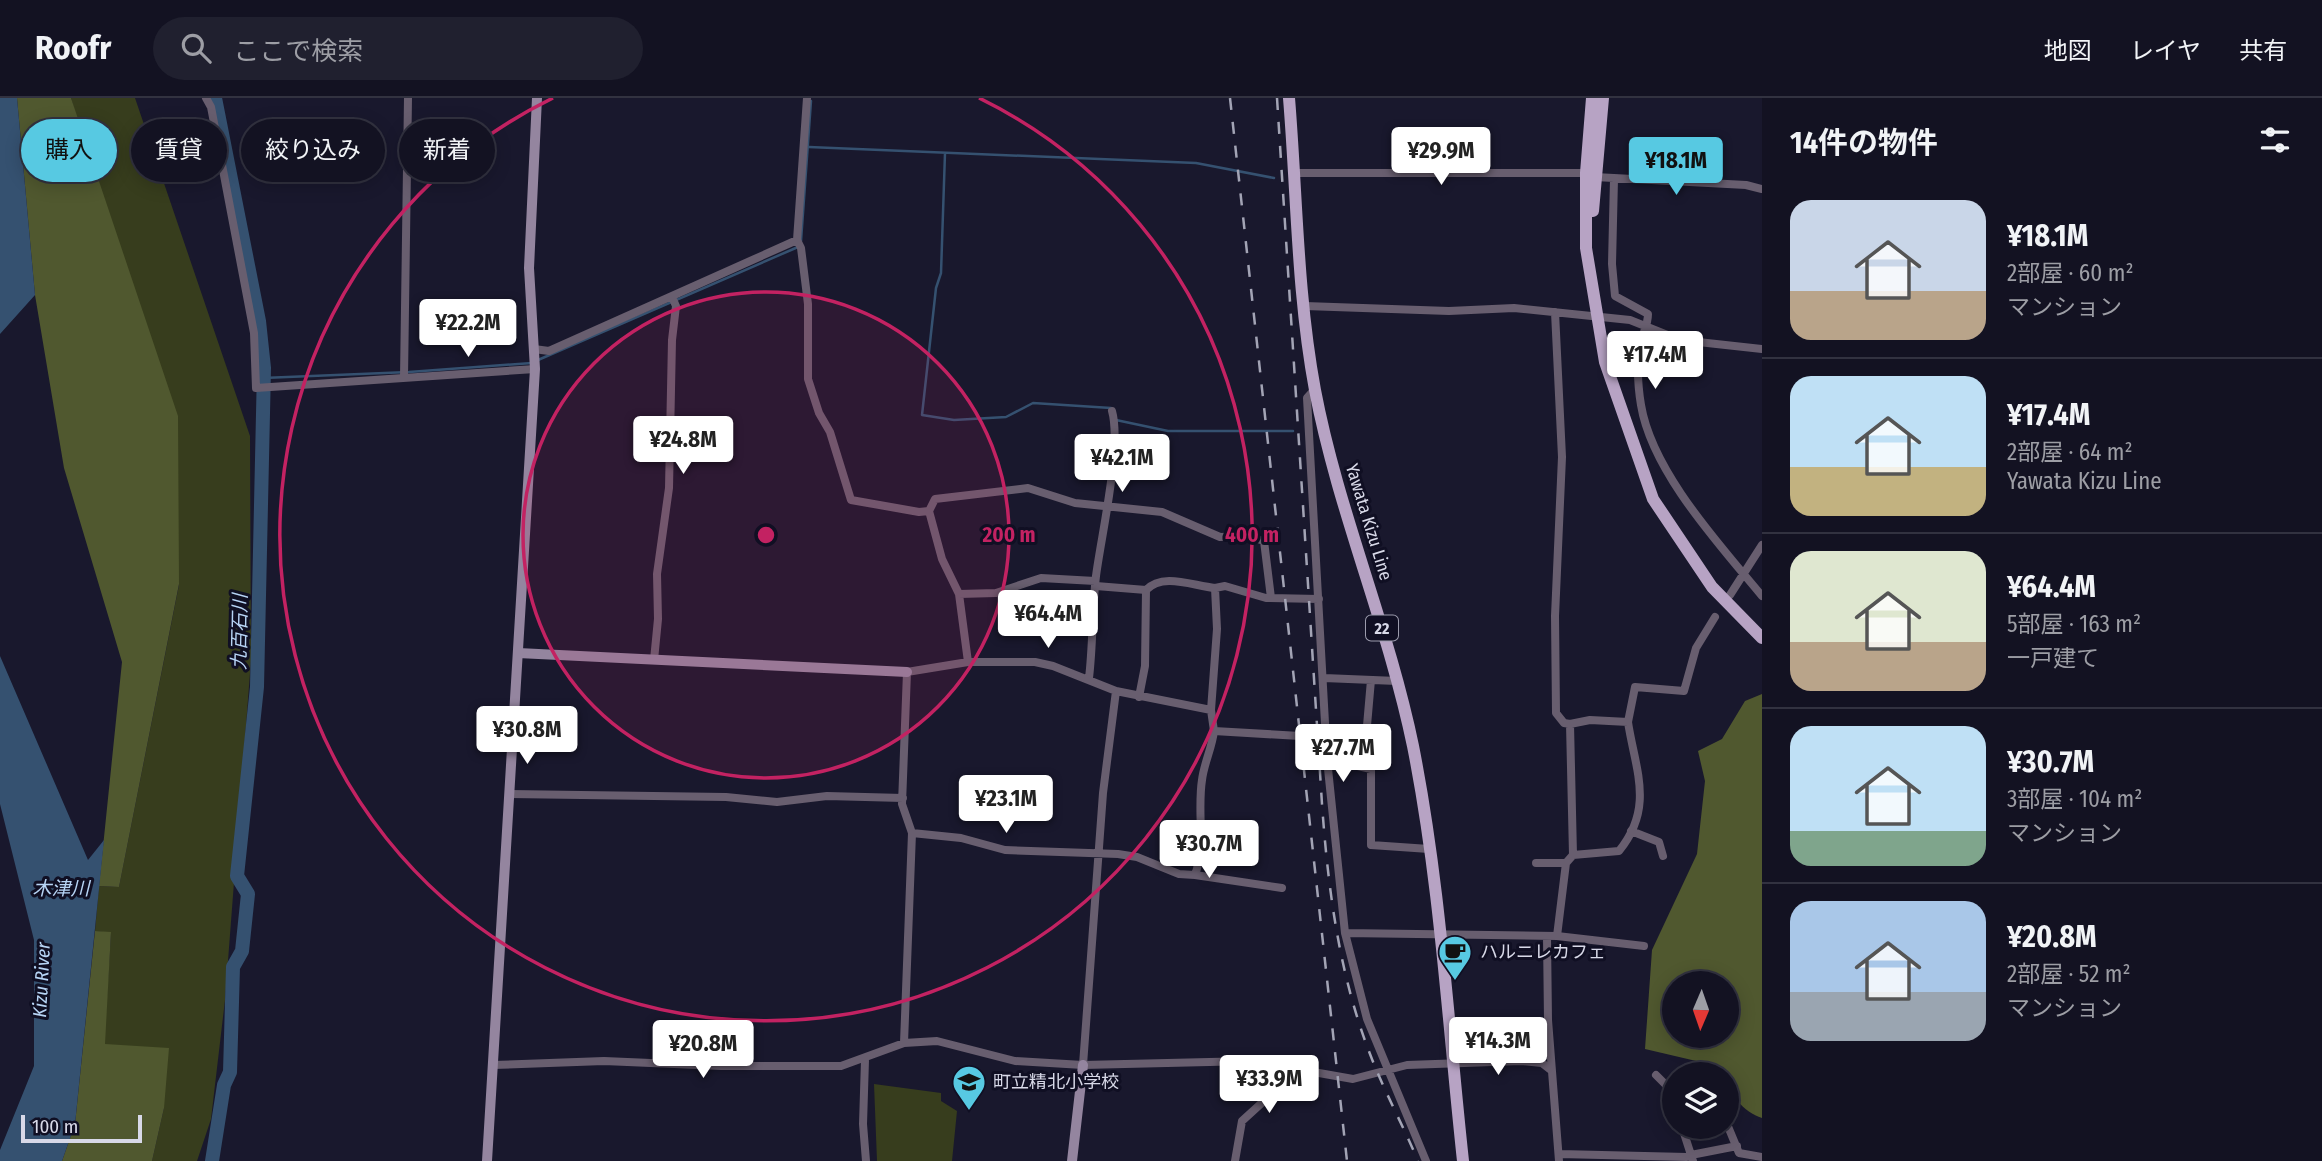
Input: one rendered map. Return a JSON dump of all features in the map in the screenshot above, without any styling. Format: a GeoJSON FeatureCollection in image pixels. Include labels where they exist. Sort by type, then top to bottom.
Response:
{"type":"FeatureCollection","features":[{"type":"Feature","properties":{"kind":"main road","name":"Yawata Kizu Line"},"geometry":{"type":"LineString","coordinates":[[1289,98],[1305,306],[1315,389],[1331,457],[1397,681],[1416,762],[1429,849],[1463,1161]]}},
{"type":"Feature","properties":{"kind":"main road"},"geometry":{"type":"LineString","coordinates":[[1592,98],[1592,250],[1599,316],[1614,391],[1653,499],[1712,587],[1762,638]]}},
{"type":"Feature","properties":{"kind":"main road"},"geometry":{"type":"LineString","coordinates":[[1591,175],[1603,98]]}},
{"type":"Feature","properties":{"kind":"street"},"geometry":{"type":"LineString","coordinates":[[206,98],[211,107],[254,332],[256,388],[535,369]]}},
{"type":"Feature","properties":{"kind":"street"},"geometry":{"type":"LineString","coordinates":[[404,378],[408,98]]}},
{"type":"Feature","properties":{"kind":"street"},"geometry":{"type":"LineString","coordinates":[[487,1161],[535,369],[529,268],[537,98]]}},
{"type":"Feature","properties":{"kind":"street"},"geometry":{"type":"LineString","coordinates":[[807,98],[797,240],[801,248],[808,304],[808,379],[819,413],[830,432],[850,500],[907,511],[929,511]]}},
{"type":"Feature","properties":{"kind":"street"},"geometry":{"type":"LineString","coordinates":[[1295,173],[1591,175],[1745,184],[1762,189]]}},
{"type":"Feature","properties":{"kind":"street"},"geometry":{"type":"LineString","coordinates":[[1614,178],[1612,264],[1615,296],[1648,314],[1648,326],[1639,357],[1641,407],[1656,446],[1708,533],[1762,596]]}},
{"type":"Feature","properties":{"kind":"street"},"geometry":{"type":"LineString","coordinates":[[534,349],[549,351],[797,240]]}},
{"type":"Feature","properties":{"kind":"street"},"geometry":{"type":"LineString","coordinates":[[654,660],[658,619],[657,574],[669,488],[672,340],[676,306],[672,297]]}},
{"type":"Feature","properties":{"kind":"street"},"geometry":{"type":"LineString","coordinates":[[1305,306],[1449,311],[1514,307],[1599,316],[1648,326],[1680,340],[1762,349]]}},
{"type":"Feature","properties":{"kind":"street"},"geometry":{"type":"LineString","coordinates":[[1555,312],[1562,457],[1555,616],[1556,713],[1564,723],[1570,724],[1590,720],[1628,722]]}},
{"type":"Feature","properties":{"kind":"street"},"geometry":{"type":"LineString","coordinates":[[1315,389],[1307,398],[1324,678],[1326,757],[1345,933],[1360,997],[1385,1069],[1426,1161]]}},
{"type":"Feature","properties":{"kind":"street"},"geometry":{"type":"LineString","coordinates":[[1089,678],[1096,584],[1115,420],[1112,411]]}},
{"type":"Feature","properties":{"kind":"street"},"geometry":{"type":"LineString","coordinates":[[968,662],[959,594],[942,559],[929,511],[935,499],[987,494],[1018,487],[1075,503],[1162,512],[1214,535],[1247,536],[1264,541],[1271,598]]}},
{"type":"Feature","properties":{"kind":"street"},"geometry":{"type":"LineString","coordinates":[[1730,595],[1762,545]]}},
{"type":"Feature","properties":{"kind":"street"},"geometry":{"type":"LineString","coordinates":[[959,594],[996,593],[1046,577],[1146,590]]}},
{"type":"Feature","properties":{"kind":"street"},"geometry":{"type":"LineString","coordinates":[[1139,697],[1144,666],[1146,590],[1154,583],[1165,580],[1214,588],[1225,586],[1271,598],[1319,599]]}},
{"type":"Feature","properties":{"kind":"street"},"geometry":{"type":"LineString","coordinates":[[1195,875],[1200,856],[1202,776],[1211,751],[1214,731],[1211,710],[1217,629],[1214,588]]}},
{"type":"Feature","properties":{"kind":"street"},"geometry":{"type":"LineString","coordinates":[[1573,855],[1619,851],[1631,831],[1642,787],[1628,722],[1635,687],[1684,691],[1696,648],[1715,617]]}},
{"type":"Feature","properties":{"kind":"street"},"geometry":{"type":"LineString","coordinates":[[518,653],[907,671],[968,662],[1035,662],[1089,678],[1116,691],[1211,710]]}},
{"type":"Feature","properties":{"kind":"street"},"geometry":{"type":"LineString","coordinates":[[904,1043],[912,832],[903,798],[907,671]]}},
{"type":"Feature","properties":{"kind":"street"},"geometry":{"type":"LineString","coordinates":[[1324,678],[1397,681]]}},
{"type":"Feature","properties":{"kind":"street"},"geometry":{"type":"LineString","coordinates":[[1371,680],[1366,737],[1371,845],[1429,849]]}},
{"type":"Feature","properties":{"kind":"street"},"geometry":{"type":"LineString","coordinates":[[1072,1161],[1083,1065],[1105,771],[1116,691]]}},
{"type":"Feature","properties":{"kind":"street"},"geometry":{"type":"LineString","coordinates":[[1557,936],[1566,863],[1573,855],[1570,724]]}},
{"type":"Feature","properties":{"kind":"street"},"geometry":{"type":"LineString","coordinates":[[1214,731],[1300,736],[1309,740],[1310,748],[1326,757],[1368,767]]}},
{"type":"Feature","properties":{"kind":"street"},"geometry":{"type":"LineString","coordinates":[[509,794],[726,797],[777,802],[827,796],[903,798]]}},
{"type":"Feature","properties":{"kind":"street"},"geometry":{"type":"LineString","coordinates":[[1631,831],[1659,842],[1663,856]]}},
{"type":"Feature","properties":{"kind":"street"},"geometry":{"type":"LineString","coordinates":[[912,832],[961,838],[1005,850],[1137,857],[1167,871],[1283,888]]}},
{"type":"Feature","properties":{"kind":"street"},"geometry":{"type":"LineString","coordinates":[[1536,863],[1566,863]]}},
{"type":"Feature","properties":{"kind":"street"},"geometry":{"type":"LineString","coordinates":[[1345,933],[1557,936],[1644,946]]}},
{"type":"Feature","properties":{"kind":"street"},"geometry":{"type":"LineString","coordinates":[[1547,937],[1551,1070],[1559,1158],[1693,1158],[1737,1146]]}},
{"type":"Feature","properties":{"kind":"street"},"geometry":{"type":"LineString","coordinates":[[493,1065],[604,1061],[833,1066],[865,1060],[904,1043],[937,1041],[1015,1061],[1083,1065],[1251,1061],[1353,1079],[1385,1069],[1452,1063],[1521,1061],[1542,1063],[1551,1070]]}},
{"type":"Feature","properties":{"kind":"street"},"geometry":{"type":"LineString","coordinates":[[865,1060],[863,1124],[866,1161]]}},
{"type":"Feature","properties":{"kind":"street"},"geometry":{"type":"LineString","coordinates":[[1235,1161],[1242,1121],[1265,1100],[1272,1064]]}},
{"type":"Feature","properties":{"kind":"street"},"geometry":{"type":"LineString","coordinates":[[1656,1075],[1662,1081]]}},
{"type":"Feature","properties":{"kind":"street"},"geometry":{"type":"LineString","coordinates":[[1686,1139],[1693,1158]]}},
{"type":"Feature","properties":{"kind":"street"},"geometry":{"type":"LineString","coordinates":[[1734,1139],[1738,1153],[1762,1157]]}},
{"type":"Feature","properties":{"kind":"green space"},"geometry":{"type":"Polygon","coordinates":[[[17,98],[71,98],[78,119],[21,119],[21,142],[17,98]]]}},
{"type":"Feature","properties":{"kind":"green space"},"geometry":{"type":"Polygon","coordinates":[[[71,98],[135,98],[142,119],[131,119],[131,182],[164,182],[250,436],[251,660],[225,1000],[211,1119],[197,1161],[152,1161],[164,1108],[104,1044],[111,933],[95,931],[99,886],[119,887],[179,585],[92,182],[117,182],[117,119],[77,119],[71,98]]]}},
{"type":"Feature","properties":{"kind":"green space"},"geometry":{"type":"Polygon","coordinates":[[[25,182],[99,182],[178,416],[179,584],[119,887],[99,886],[122,662],[64,468],[35,295],[25,182]]]}},
{"type":"Feature","properties":{"kind":"green space"},"geometry":{"type":"Polygon","coordinates":[[[1762,694],[1762,1118],[1739,1102],[1739,1062],[1700,1062],[1645,1049],[1652,950],[1697,854],[1705,781],[1698,751],[1722,739],[1745,701],[1762,694]]]}},
{"type":"Feature","properties":{"kind":"green space"},"geometry":{"type":"Polygon","coordinates":[[[95,931],[111,932],[105,1044],[169,1048],[164,1108],[152,1161],[62,1161],[75,1124],[95,931]]]}},
{"type":"Feature","properties":{"kind":"green space"},"geometry":{"type":"Polygon","coordinates":[[[874,1084],[941,1093],[941,1101],[957,1111],[952,1161],[877,1161],[874,1084]]]}},
{"type":"Feature","properties":{"kind":"water"},"geometry":{"type":"Polygon","coordinates":[[[0,98],[17,98],[21,182],[25,182],[35,295],[0,334],[0,98]]]}},
{"type":"Feature","properties":{"kind":"water","name":"木津川"},"geometry":{"type":"Polygon","coordinates":[[[0,656],[88,860],[104,840],[75,1124],[62,1161],[0,1161],[0,1150],[34,1066],[34,940],[0,804],[0,656]]]}},
{"type":"Feature","properties":{"kind":"waterway","name":"九百石川"},"geometry":{"type":"LineString","coordinates":[[212,1161],[224,1085],[230,1072],[233,967],[242,951],[248,894],[237,876],[257,687],[264,368],[259,321],[215,98]]}},
{"type":"Feature","properties":{"kind":"waterway"},"geometry":{"type":"LineString","coordinates":[[801,241],[811,101]]}},
{"type":"Feature","properties":{"kind":"waterway"},"geometry":{"type":"LineString","coordinates":[[809,147],[1196,163],[1274,178]]}},
{"type":"Feature","properties":{"kind":"waterway"},"geometry":{"type":"LineString","coordinates":[[945,153],[941,273],[936,288],[922,415],[954,420],[1006,417],[1033,403],[1111,408]]}},
{"type":"Feature","properties":{"kind":"waterway"},"geometry":{"type":"LineString","coordinates":[[538,360],[798,247]]}},
{"type":"Feature","properties":{"kind":"waterway"},"geometry":{"type":"LineString","coordinates":[[263,378],[409,372],[532,363]]}},
{"type":"Feature","properties":{"kind":"waterway"},"geometry":{"type":"LineString","coordinates":[[1116,420],[1168,431],[1293,431]]}},
{"type":"Feature","properties":{"kind":"railway"},"geometry":{"type":"LineString","coordinates":[[1230,98],[1347,1161]]}},
{"type":"Feature","properties":{"kind":"railway"},"geometry":{"type":"LineString","coordinates":[[1277,98],[1322,804],[1332,899],[1343,962],[1359,1024],[1375,1068],[1418,1161]]}},
{"type":"Feature","properties":{"kind":"place","name":"ハルニレカフェ"},"geometry":{"type":"Point","coordinates":[1455,982]}},
{"type":"Feature","properties":{"kind":"place","name":"町立精北小学校"},"geometry":{"type":"Point","coordinates":[969,1112]}},
{"type":"Feature","properties":{"kind":"water label","name":"Kizu River"},"geometry":{"type":"Point","coordinates":[41,980]}}]}
